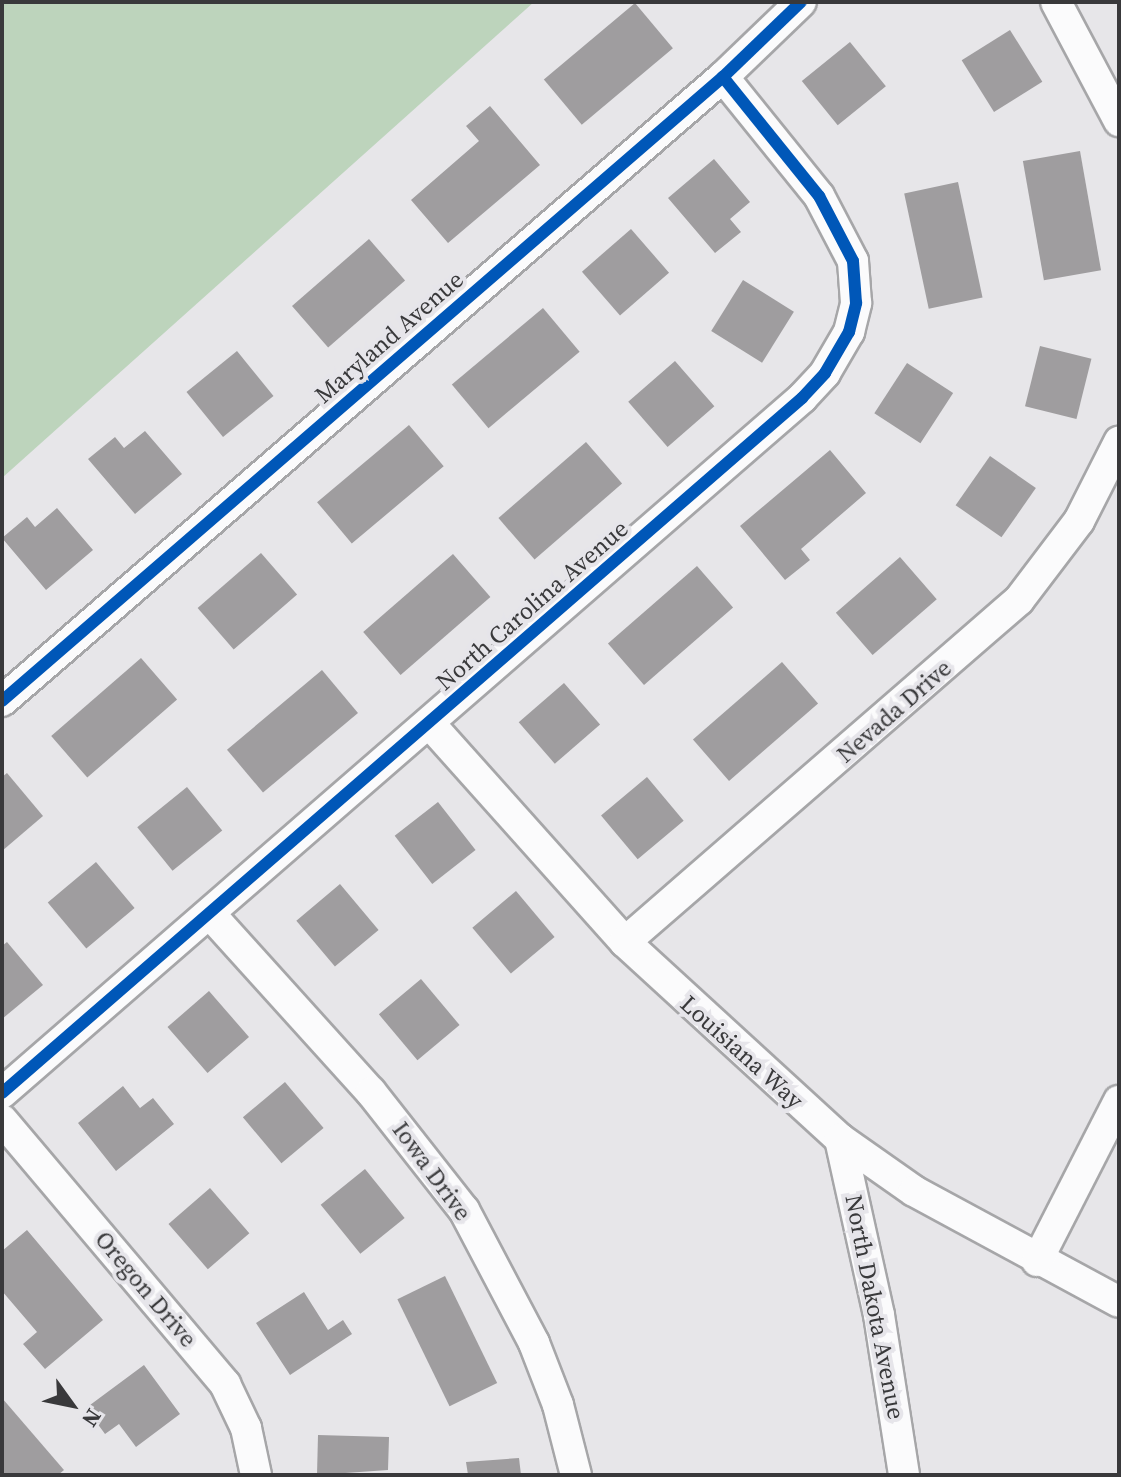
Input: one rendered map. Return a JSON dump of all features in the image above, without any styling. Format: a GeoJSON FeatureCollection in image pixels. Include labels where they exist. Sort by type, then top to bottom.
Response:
{"type":"FeatureCollection","features":[{"type":"Feature","properties":{"kind":"street","name":"Maryland Avenue"},"geometry":{"type":"LineString","coordinates":[[2,701],[723,77],[801,2]]}},
{"type":"Feature","properties":{"kind":"street"},"geometry":{"type":"LineString","coordinates":[[1056,2],[1119,121]]}},
{"type":"Feature","properties":{"kind":"street","name":"North Carolina Avenue"},"geometry":{"type":"LineString","coordinates":[[2,1093],[802,398],[825,373],[849,332],[856,284],[845,240],[819,196],[723,77]]}},
{"type":"Feature","properties":{"kind":"street","name":"Nevada Drive"},"geometry":{"type":"LineString","coordinates":[[625,942],[1019,600],[1079,521],[1119,442]]}},
{"type":"Feature","properties":{"kind":"street","name":"Louisiana Way"},"geometry":{"type":"LineString","coordinates":[[429,723],[625,942],[840,1139],[914,1191],[1037,1261],[1119,1302]]}},
{"type":"Feature","properties":{"kind":"street","name":"Iowa Drive"},"geometry":{"type":"LineString","coordinates":[[210,914],[371,1092],[464,1210],[534,1343],[558,1405],[576,1475]]}},
{"type":"Feature","properties":{"kind":"street"},"geometry":{"type":"LineString","coordinates":[[1037,1261],[1119,1101]]}},
{"type":"Feature","properties":{"kind":"street","name":"Oregon Drive"},"geometry":{"type":"LineString","coordinates":[[2,1120],[225,1384],[246,1428],[256,1475]]}},
{"type":"Feature","properties":{"kind":"street","name":"North Dakota Avenue"},"geometry":{"type":"LineString","coordinates":[[840,1139],[879,1315],[904,1475]]}},
{"type":"Feature","properties":{"kind":"green space"},"geometry":{"type":"Polygon","coordinates":[[[2,2],[534,2],[2,478],[2,2]]]}},
{"type":"Feature","properties":{"kind":"building"},"geometry":{"type":"Polygon","coordinates":[[[635,3],[673,48],[582,125],[544,79],[635,3]]]}},
{"type":"Feature","properties":{"kind":"building"},"geometry":{"type":"Polygon","coordinates":[[[1010,30],[1042,82],[994,112],[962,60],[1010,30]]]}},
{"type":"Feature","properties":{"kind":"building"},"geometry":{"type":"Polygon","coordinates":[[[850,42],[886,86],[838,125],[802,81],[850,42]]]}},
{"type":"Feature","properties":{"kind":"building"},"geometry":{"type":"Polygon","coordinates":[[[490,106],[540,165],[448,243],[411,200],[479,141],[466,126],[490,106]]]}},
{"type":"Feature","properties":{"kind":"building"},"geometry":{"type":"Polygon","coordinates":[[[1080,151],[1101,270],[1044,280],[1023,161],[1080,151]]]}},
{"type":"Feature","properties":{"kind":"building"},"geometry":{"type":"Polygon","coordinates":[[[714,159],[750,202],[730,219],[741,232],[715,253],[668,198],[714,159]]]}},
{"type":"Feature","properties":{"kind":"building"},"geometry":{"type":"Polygon","coordinates":[[[958,182],[983,297],[929,309],[904,193],[958,182]]]}},
{"type":"Feature","properties":{"kind":"building"},"geometry":{"type":"Polygon","coordinates":[[[631,229],[669,273],[620,315],[582,272],[631,229]]]}},
{"type":"Feature","properties":{"kind":"building"},"geometry":{"type":"Polygon","coordinates":[[[369,239],[405,281],[328,347],[292,306],[369,239]]]}},
{"type":"Feature","properties":{"kind":"building"},"geometry":{"type":"Polygon","coordinates":[[[743,280],[794,312],[762,363],[711,331],[743,280]]]}},
{"type":"Feature","properties":{"kind":"building"},"geometry":{"type":"Polygon","coordinates":[[[543,308],[580,352],[488,428],[452,384],[543,308]]]}},
{"type":"Feature","properties":{"kind":"building"},"geometry":{"type":"Polygon","coordinates":[[[1040,346],[1091,359],[1076,419],[1025,406],[1040,346]]]}},
{"type":"Feature","properties":{"kind":"building"},"geometry":{"type":"Polygon","coordinates":[[[237,351],[274,396],[223,437],[186,392],[237,351]]]}},
{"type":"Feature","properties":{"kind":"building"},"geometry":{"type":"Polygon","coordinates":[[[675,361],[714,406],[668,447],[628,402],[675,361]]]}},
{"type":"Feature","properties":{"kind":"building"},"geometry":{"type":"Polygon","coordinates":[[[907,363],[953,393],[920,443],[874,413],[907,363]]]}},
{"type":"Feature","properties":{"kind":"building"},"geometry":{"type":"Polygon","coordinates":[[[409,425],[444,466],[352,544],[317,502],[409,425]]]}},
{"type":"Feature","properties":{"kind":"building"},"geometry":{"type":"Polygon","coordinates":[[[145,431],[182,474],[135,514],[88,459],[115,437],[124,448],[145,431]]]}},
{"type":"Feature","properties":{"kind":"building"},"geometry":{"type":"Polygon","coordinates":[[[586,442],[622,484],[535,560],[498,518],[586,442]]]}},
{"type":"Feature","properties":{"kind":"building"},"geometry":{"type":"Polygon","coordinates":[[[830,450],[866,493],[801,549],[810,560],[785,580],[740,526],[830,450]]]}},
{"type":"Feature","properties":{"kind":"building"},"geometry":{"type":"Polygon","coordinates":[[[990,456],[1036,488],[1001,537],[956,505],[990,456]]]}},
{"type":"Feature","properties":{"kind":"building"},"geometry":{"type":"Polygon","coordinates":[[[57,508],[93,550],[46,590],[2,538],[27,517],[35,527],[57,508]]]}},
{"type":"Feature","properties":{"kind":"building"},"geometry":{"type":"Polygon","coordinates":[[[261,553],[297,595],[234,650],[198,608],[261,553]]]}},
{"type":"Feature","properties":{"kind":"building"},"geometry":{"type":"Polygon","coordinates":[[[453,554],[490,597],[401,675],[363,632],[453,554]]]}},
{"type":"Feature","properties":{"kind":"building"},"geometry":{"type":"Polygon","coordinates":[[[900,557],[937,599],[873,655],[836,613],[900,557]]]}},
{"type":"Feature","properties":{"kind":"building"},"geometry":{"type":"Polygon","coordinates":[[[697,566],[733,608],[644,685],[608,643],[697,566]]]}},
{"type":"Feature","properties":{"kind":"building"},"geometry":{"type":"Polygon","coordinates":[[[141,658],[177,700],[87,778],[51,736],[141,658]]]}},
{"type":"Feature","properties":{"kind":"building"},"geometry":{"type":"Polygon","coordinates":[[[782,662],[818,704],[729,781],[693,739],[782,662]]]}},
{"type":"Feature","properties":{"kind":"building"},"geometry":{"type":"Polygon","coordinates":[[[322,670],[358,713],[263,793],[227,750],[322,670]]]}},
{"type":"Feature","properties":{"kind":"building"},"geometry":{"type":"Polygon","coordinates":[[[564,683],[600,725],[555,764],[519,722],[564,683]]]}},
{"type":"Feature","properties":{"kind":"building"},"geometry":{"type":"Polygon","coordinates":[[[7,773],[43,816],[2,851],[2,777],[7,773]]]}},
{"type":"Feature","properties":{"kind":"building"},"geometry":{"type":"Polygon","coordinates":[[[647,777],[684,821],[638,859],[601,816],[647,777]]]}},
{"type":"Feature","properties":{"kind":"building"},"geometry":{"type":"Polygon","coordinates":[[[187,787],[222,831],[173,871],[137,827],[187,787]]]}},
{"type":"Feature","properties":{"kind":"building"},"geometry":{"type":"Polygon","coordinates":[[[438,802],[476,850],[432,884],[395,836],[438,802]]]}},
{"type":"Feature","properties":{"kind":"building"},"geometry":{"type":"Polygon","coordinates":[[[96,862],[135,908],[86,948],[48,902],[96,862]]]}},
{"type":"Feature","properties":{"kind":"building"},"geometry":{"type":"Polygon","coordinates":[[[340,884],[379,930],[335,967],[296,921],[340,884]]]}},
{"type":"Feature","properties":{"kind":"building"},"geometry":{"type":"Polygon","coordinates":[[[516,891],[555,937],[511,974],[472,928],[516,891]]]}},
{"type":"Feature","properties":{"kind":"building"},"geometry":{"type":"Polygon","coordinates":[[[7,942],[43,985],[2,1019],[2,946],[7,942]]]}},
{"type":"Feature","properties":{"kind":"building"},"geometry":{"type":"Polygon","coordinates":[[[421,979],[460,1025],[417,1060],[379,1014],[421,979]]]}},
{"type":"Feature","properties":{"kind":"building"},"geometry":{"type":"Polygon","coordinates":[[[209,991],[249,1037],[208,1073],[167,1027],[209,991]]]}},
{"type":"Feature","properties":{"kind":"building"},"geometry":{"type":"Polygon","coordinates":[[[285,1082],[324,1128],[281,1163],[243,1117],[285,1082]]]}},
{"type":"Feature","properties":{"kind":"building"},"geometry":{"type":"Polygon","coordinates":[[[123,1086],[140,1108],[153,1098],[174,1124],[116,1171],[78,1123],[123,1086]]]}},
{"type":"Feature","properties":{"kind":"building"},"geometry":{"type":"Polygon","coordinates":[[[365,1169],[405,1218],[360,1254],[321,1205],[365,1169]]]}},
{"type":"Feature","properties":{"kind":"building"},"geometry":{"type":"Polygon","coordinates":[[[210,1188],[249,1233],[208,1269],[168,1224],[210,1188]]]}},
{"type":"Feature","properties":{"kind":"building"},"geometry":{"type":"Polygon","coordinates":[[[27,1230],[103,1320],[45,1369],[23,1344],[37,1332],[2,1291],[2,1251],[27,1230]]]}},
{"type":"Feature","properties":{"kind":"building"},"geometry":{"type":"Polygon","coordinates":[[[445,1276],[497,1383],[450,1406],[397,1299],[445,1276]]]}},
{"type":"Feature","properties":{"kind":"building"},"geometry":{"type":"Polygon","coordinates":[[[304,1292],[328,1330],[343,1320],[352,1334],[290,1375],[256,1323],[304,1292]]]}},
{"type":"Feature","properties":{"kind":"building"},"geometry":{"type":"Polygon","coordinates":[[[144,1365],[180,1414],[136,1447],[119,1424],[105,1434],[86,1408],[144,1365]]]}},
{"type":"Feature","properties":{"kind":"building"},"geometry":{"type":"Polygon","coordinates":[[[2,1398],[64,1470],[58,1475],[2,1475],[2,1398]]]}},
{"type":"Feature","properties":{"kind":"building"},"geometry":{"type":"Polygon","coordinates":[[[318,1435],[389,1437],[388,1470],[317,1475],[318,1435]]]}},
{"type":"Feature","properties":{"kind":"building"},"geometry":{"type":"Polygon","coordinates":[[[519,1458],[521,1475],[468,1475],[466,1462],[519,1458]]]}},
{"type":"Feature","properties":{"kind":"cycle path"},"geometry":{"type":"LineString","coordinates":[[2,701],[723,77],[801,2]]}},
{"type":"Feature","properties":{"kind":"cycle path"},"geometry":{"type":"LineString","coordinates":[[2,1093],[802,398],[825,373],[849,332],[856,303],[853,261],[819,196],[723,77]]}}]}
